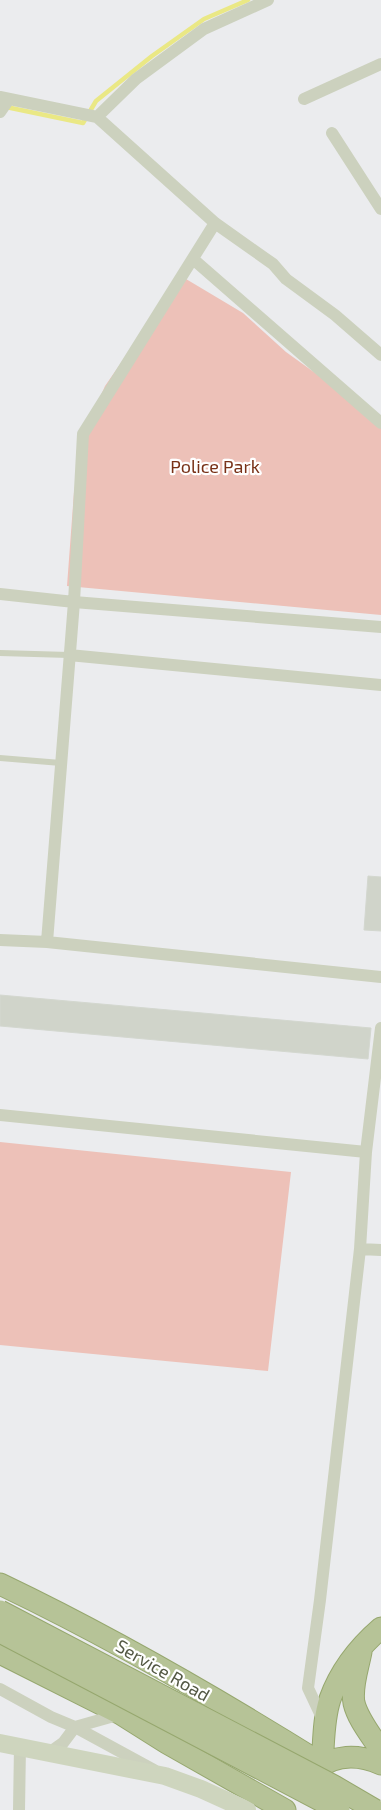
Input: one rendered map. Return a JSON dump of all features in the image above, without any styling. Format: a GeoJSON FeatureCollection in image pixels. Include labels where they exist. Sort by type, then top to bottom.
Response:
{"type":"FeatureCollection","features":[{"type":"Feature","properties":{"kind":"highway","name":"Service Road"},"geometry":{"type":"LineString","coordinates":[[0,1584],[121,1646],[322,1764]]}},
{"type":"Feature","properties":{"kind":"highway"},"geometry":{"type":"LineString","coordinates":[[0,1611],[308,1772],[375,1810]]}},
{"type":"Feature","properties":{"kind":"highway"},"geometry":{"type":"LineString","coordinates":[[322,1764],[325,1724],[330,1700],[341,1675],[362,1644],[381,1628]]}},
{"type":"Feature","properties":{"kind":"highway"},"geometry":{"type":"LineString","coordinates":[[0,1632],[340,1810]]}},
{"type":"Feature","properties":{"kind":"highway"},"geometry":{"type":"LineString","coordinates":[[362,1644],[354,1689],[354,1704],[363,1723],[381,1751]]}},
{"type":"Feature","properties":{"kind":"highway"},"geometry":{"type":"LineString","coordinates":[[0,1652],[121,1714],[167,1744],[285,1810]]}},
{"type":"Feature","properties":{"kind":"highway"},"geometry":{"type":"LineString","coordinates":[[296,1800],[307,1777],[322,1764],[341,1757],[361,1757],[381,1764]]}},
{"type":"Feature","properties":{"kind":"main road"},"geometry":{"type":"LineString","coordinates":[[0,1743],[165,1776],[201,1789],[247,1810]]}},
{"type":"Feature","properties":{"kind":"street"},"geometry":{"type":"LineString","coordinates":[[97,117],[136,79],[204,29],[268,0]]}},
{"type":"Feature","properties":{"kind":"street"},"geometry":{"type":"LineString","coordinates":[[304,99],[381,64]]}},
{"type":"Feature","properties":{"kind":"street"},"geometry":{"type":"LineString","coordinates":[[0,112],[5,98],[97,117],[215,223],[273,264],[286,279],[335,316],[381,355]]}},
{"type":"Feature","properties":{"kind":"street"},"geometry":{"type":"LineString","coordinates":[[332,132],[381,209]]}},
{"type":"Feature","properties":{"kind":"street"},"geometry":{"type":"LineString","coordinates":[[47,942],[74,602],[83,434],[215,223]]}},
{"type":"Feature","properties":{"kind":"street"},"geometry":{"type":"LineString","coordinates":[[193,259],[381,423]]}},
{"type":"Feature","properties":{"kind":"street"},"geometry":{"type":"LineString","coordinates":[[0,594],[74,602],[381,627]]}},
{"type":"Feature","properties":{"kind":"street"},"geometry":{"type":"LineString","coordinates":[[70,655],[381,685]]}},
{"type":"Feature","properties":{"kind":"street"},"geometry":{"type":"LineString","coordinates":[[0,940],[47,942],[381,977]]}},
{"type":"Feature","properties":{"kind":"street"},"geometry":{"type":"LineString","coordinates":[[325,1724],[308,1688],[320,1600],[360,1249],[366,1152],[381,1028]]}},
{"type":"Feature","properties":{"kind":"street"},"geometry":{"type":"LineString","coordinates":[[0,1115],[366,1152]]}},
{"type":"Feature","properties":{"kind":"street"},"geometry":{"type":"LineString","coordinates":[[360,1249],[381,1250]]}},
{"type":"Feature","properties":{"kind":"street"},"geometry":{"type":"LineString","coordinates":[[0,1689],[51,1718],[75,1727],[165,1776]]}},
{"type":"Feature","properties":{"kind":"street"},"geometry":{"type":"LineString","coordinates":[[49,1753],[63,1743],[75,1727],[121,1714],[149,1712],[202,1741],[242,1769],[296,1800]]}},
{"type":"Feature","properties":{"kind":"street"},"geometry":{"type":"LineString","coordinates":[[19,1810],[20,1746]]}},
{"type":"Feature","properties":{"kind":"lane"},"geometry":{"type":"LineString","coordinates":[[0,653],[70,655]]}},
{"type":"Feature","properties":{"kind":"lane"},"geometry":{"type":"LineString","coordinates":[[0,758],[61,763]]}},
{"type":"Feature","properties":{"kind":"green space","name":"Police Park"},"geometry":{"type":"Polygon","coordinates":[[[186,279],[243,313],[286,352],[318,375],[381,427],[381,615],[67,586],[74,492],[83,437],[105,386],[155,314],[186,279]]]}},
{"type":"Feature","properties":{"kind":"green space"},"geometry":{"type":"Polygon","coordinates":[[[0,1142],[291,1172],[268,1371],[0,1345],[0,1142]]]}},
{"type":"Feature","properties":{"kind":"building"},"geometry":{"type":"Polygon","coordinates":[[[368,876],[381,877],[381,931],[364,930],[368,876]]]}},
{"type":"Feature","properties":{"kind":"building"},"geometry":{"type":"Polygon","coordinates":[[[0,995],[371,1028],[368,1059],[0,1026],[0,995]]]}},
{"type":"Feature","properties":{"kind":"waterway"},"geometry":{"type":"LineString","coordinates":[[6,107],[83,123],[96,101],[152,56],[204,19],[248,0]]}}]}
